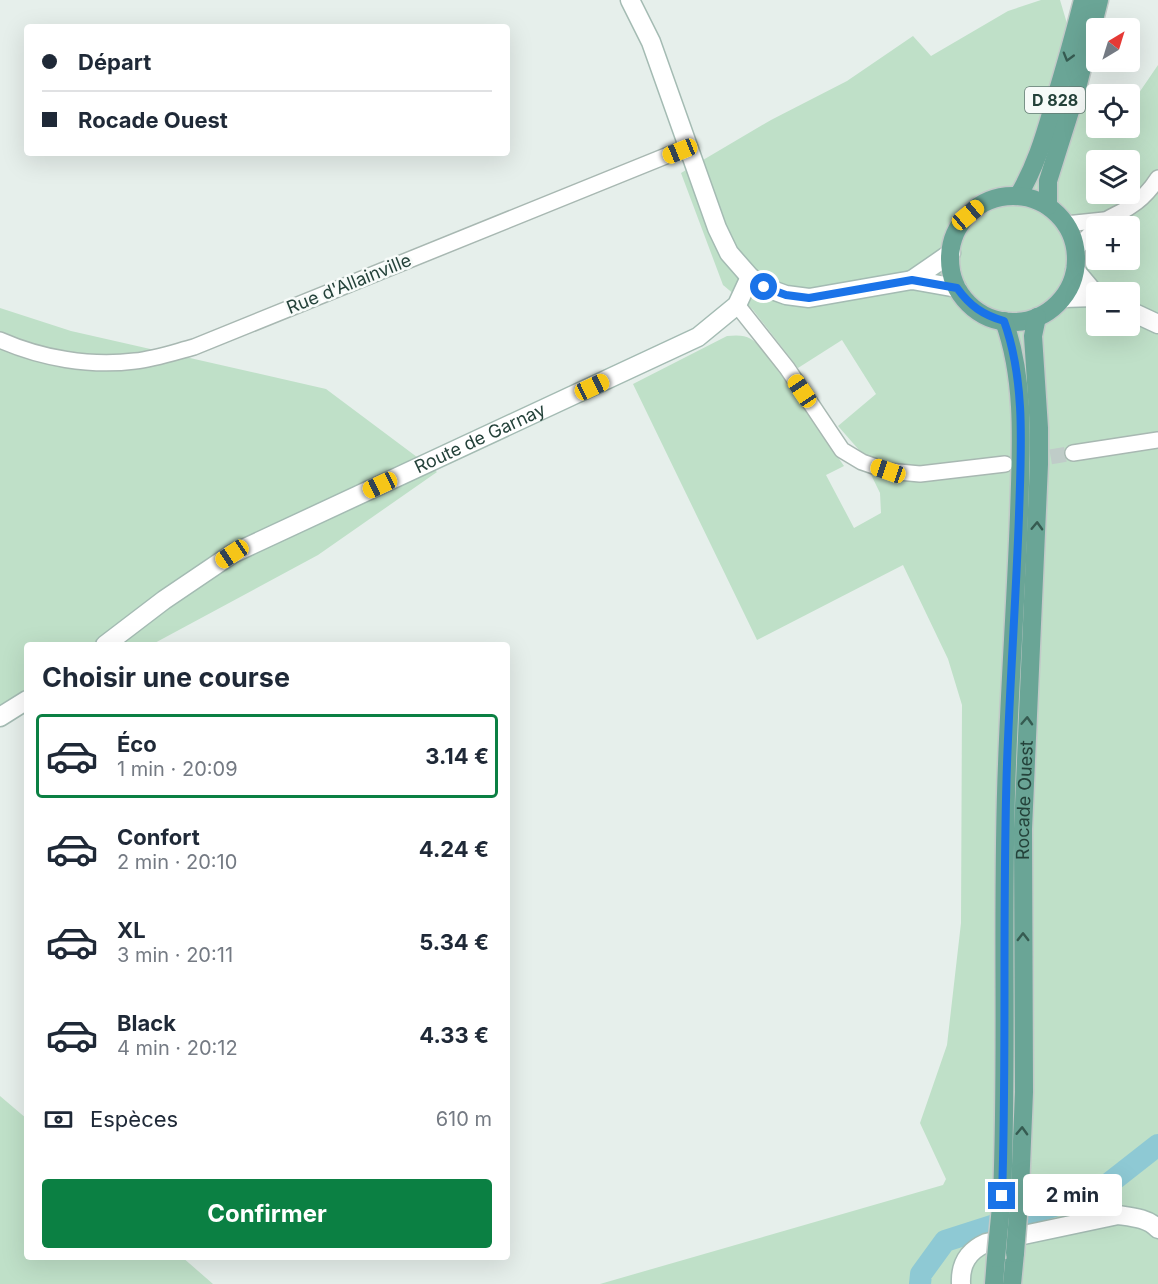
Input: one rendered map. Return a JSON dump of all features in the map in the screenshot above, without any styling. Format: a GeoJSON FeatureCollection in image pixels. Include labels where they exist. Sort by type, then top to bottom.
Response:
{"type":"FeatureCollection","features":[{"type":"Feature","properties":{"kind":"main road","name":"D 828"},"geometry":{"type":"LineString","coordinates":[[1018,196],[1033,169],[1044,139],[1071,50],[1083,0]]}},
{"type":"Feature","properties":{"kind":"main road","name":"D 828"},"geometry":{"type":"LineString","coordinates":[[1048,206],[1048,181],[1076,92],[1099,0]]}},
{"type":"Feature","properties":{"kind":"main road"},"geometry":{"type":"LineString","coordinates":[[1004,196],[1028,198],[1048,206],[1066,224],[1076,249],[1076,270],[1063,298],[1051,309],[1037,317],[1015,322],[990,317],[977,310],[957,288],[950,265],[953,239],[959,226],[973,211],[990,200],[1004,196]]}},
{"type":"Feature","properties":{"kind":"main road","name":"Rocade Ouest"},"geometry":{"type":"LineString","coordinates":[[1012,1284],[1020,1190],[1024,1092],[1023,829],[1039,464],[1033,336],[1037,317]]}},
{"type":"Feature","properties":{"kind":"main road","name":"Rocade Ouest"},"geometry":{"type":"LineString","coordinates":[[994,1284],[1002,1196],[1004,853],[1020,466],[1018,378],[1012,344],[1004,321]]}},
{"type":"Feature","properties":{"kind":"street"},"geometry":{"type":"LineString","coordinates":[[630,0],[651,42],[717,228],[729,253],[750,277],[764,287],[786,295],[809,298],[912,280],[957,288]]}},
{"type":"Feature","properties":{"kind":"street","name":"Rue d'Allainville"},"geometry":{"type":"LineString","coordinates":[[0,340],[26,351],[76,362],[135,361],[194,347],[688,147]]}},
{"type":"Feature","properties":{"kind":"street"},"geometry":{"type":"LineString","coordinates":[[1114,216],[1143,196],[1158,178]]}},
{"type":"Feature","properties":{"kind":"street"},"geometry":{"type":"LineString","coordinates":[[1066,224],[1086,225]]}},
{"type":"Feature","properties":{"kind":"street"},"geometry":{"type":"LineString","coordinates":[[1076,249],[1086,239]]}},
{"type":"Feature","properties":{"kind":"street"},"geometry":{"type":"LineString","coordinates":[[912,280],[951,253]]}},
{"type":"Feature","properties":{"kind":"street"},"geometry":{"type":"LineString","coordinates":[[1076,270],[1086,283]]}},
{"type":"Feature","properties":{"kind":"street","name":"Route de Garnay"},"geometry":{"type":"LineString","coordinates":[[109,642],[164,600],[232,554],[698,337],[737,305],[750,277]]}},
{"type":"Feature","properties":{"kind":"street"},"geometry":{"type":"LineString","coordinates":[[1063,298],[1086,297]]}},
{"type":"Feature","properties":{"kind":"street"},"geometry":{"type":"LineString","coordinates":[[737,305],[787,368],[842,450],[862,462],[888,471],[920,474],[1005,464]]}},
{"type":"Feature","properties":{"kind":"street"},"geometry":{"type":"LineString","coordinates":[[1140,316],[1158,324]]}},
{"type":"Feature","properties":{"kind":"street"},"geometry":{"type":"LineString","coordinates":[[1073,453],[1158,440]]}},
{"type":"Feature","properties":{"kind":"street"},"geometry":{"type":"LineString","coordinates":[[0,717],[24,702]]}},
{"type":"Feature","properties":{"kind":"street"},"geometry":{"type":"LineString","coordinates":[[961,1284],[960,1273],[964,1260],[975,1247],[986,1243],[1118,1215],[1137,1217],[1158,1229]]}},
{"type":"Feature","properties":{"kind":"green space"},"geometry":{"type":"Polygon","coordinates":[[[1041,0],[1060,0],[1086,87],[1086,138],[1140,138],[1140,91],[1158,65],[1158,1284],[600,1284],[943,1185],[946,1179],[920,1123],[947,1045],[961,923],[962,705],[948,659],[903,565],[757,640],[633,384],[727,336],[744,336],[752,339],[764,350],[844,466],[826,475],[854,528],[881,513],[880,493],[859,450],[838,426],[876,394],[842,340],[798,368],[753,310],[723,285],[681,173],[771,120],[847,81],[913,36],[931,56],[1008,11],[1041,0]]]}},
{"type":"Feature","properties":{"kind":"green space"},"geometry":{"type":"Polygon","coordinates":[[[0,308],[71,331],[326,389],[437,472],[318,555],[157,642],[24,642],[24,714],[0,727],[0,308]]]}},
{"type":"Feature","properties":{"kind":"green space"},"geometry":{"type":"Polygon","coordinates":[[[0,1096],[24,1116],[24,1260],[185,1260],[213,1284],[0,1284],[0,1096]]]}},
{"type":"Feature","properties":{"kind":"waterway"},"geometry":{"type":"LineString","coordinates":[[920,1284],[921,1274],[945,1241],[1098,1192],[1158,1145]]}},
{"type":"Feature","properties":{"kind":"tunnel"},"geometry":{"type":"LineString","coordinates":[[1028,461],[1073,453]]}},
{"type":"Feature","properties":{"kind":"route"},"geometry":{"type":"LineString","coordinates":[[764,287],[786,295],[809,298],[912,280],[957,288],[977,310],[1004,321],[1012,344],[1018,387],[1020,466],[1004,853],[1002,1196]]}}]}
